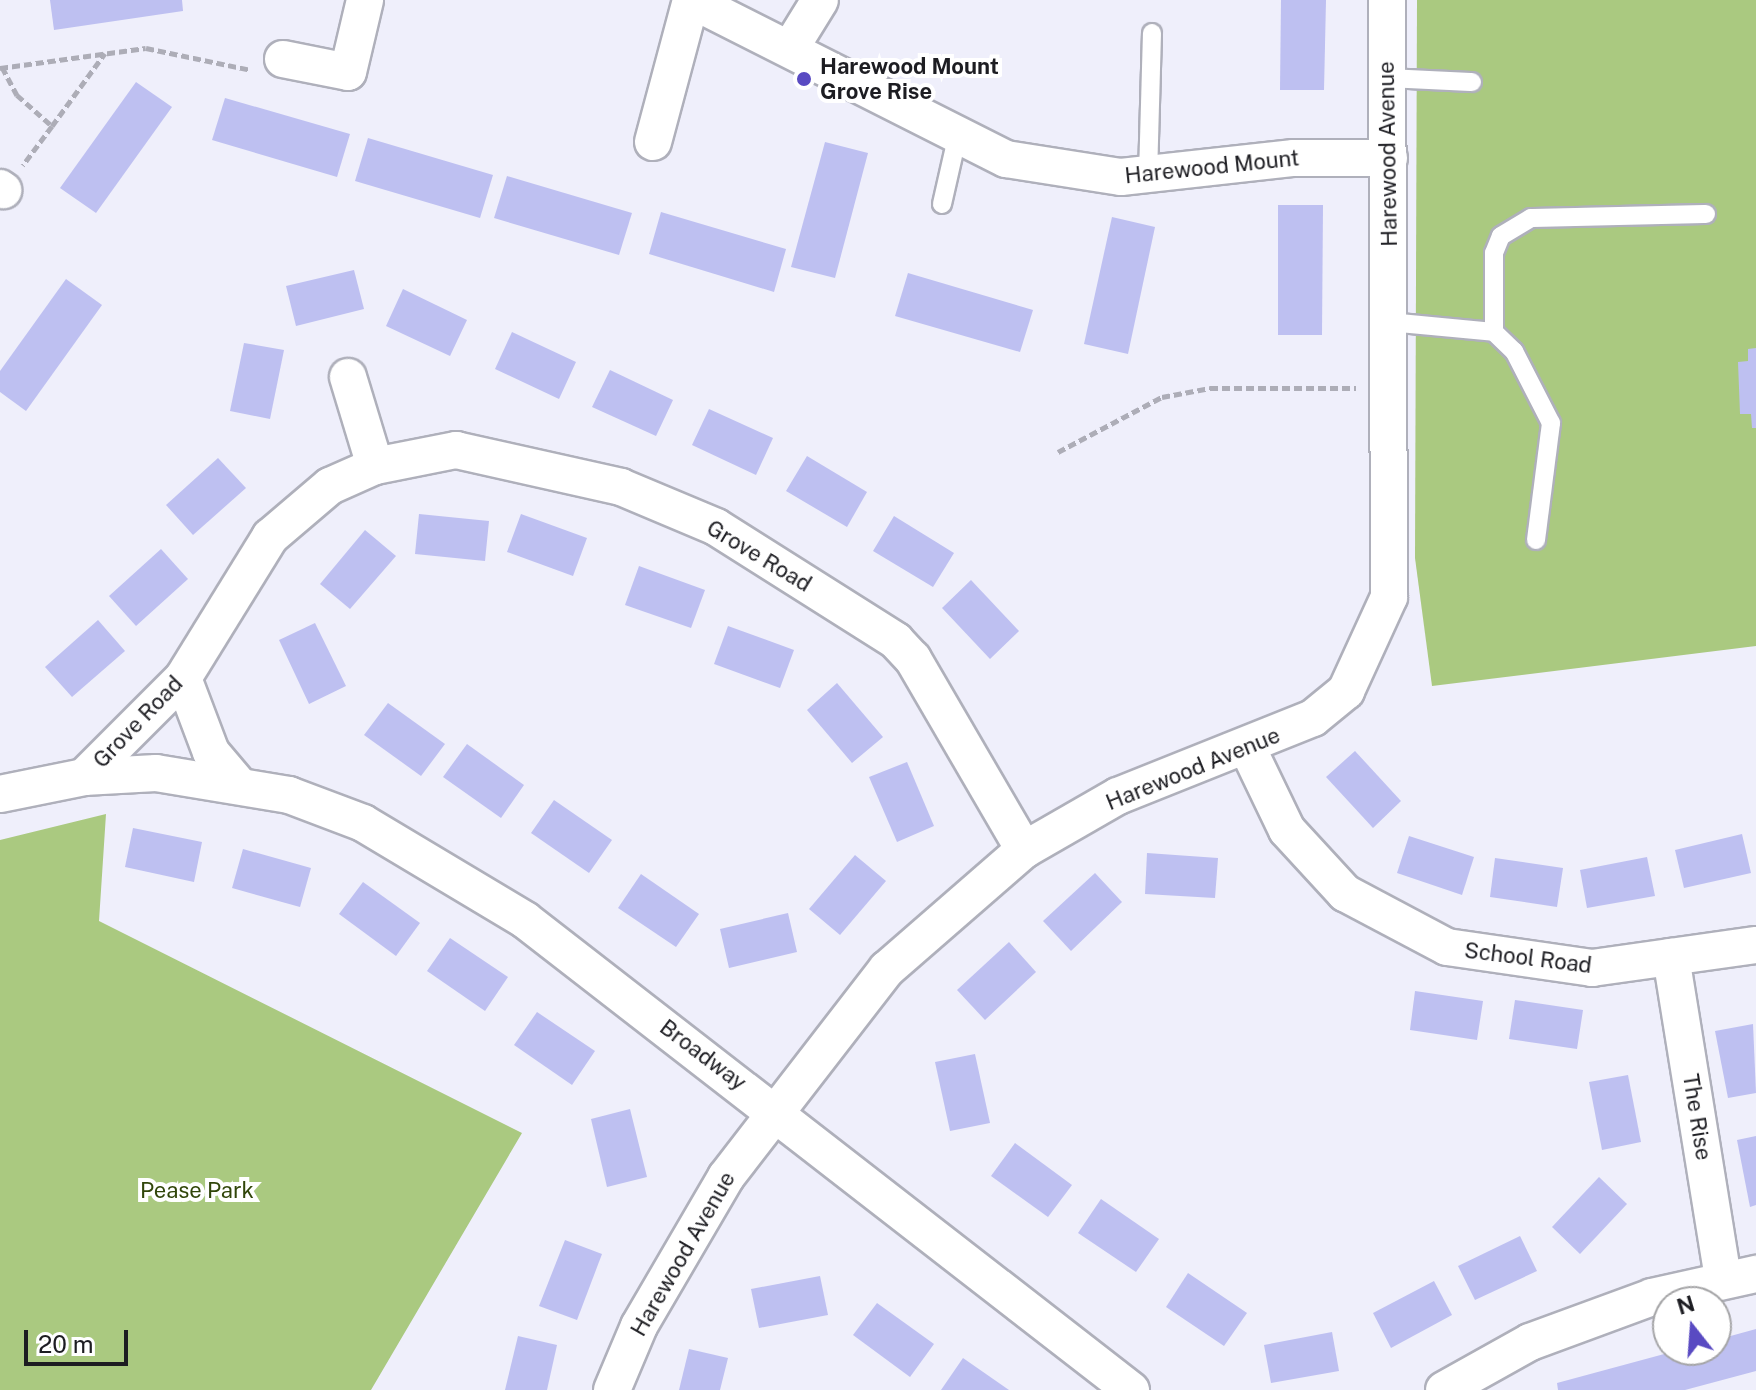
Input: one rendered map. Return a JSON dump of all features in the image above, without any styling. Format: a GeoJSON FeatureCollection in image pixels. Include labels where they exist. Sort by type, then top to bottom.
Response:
{"type":"FeatureCollection","features":[{"type":"Feature","properties":{"kind":"street"},"geometry":{"type":"LineString","coordinates":[[283,59],[348,72],[365,0]]}},
{"type":"Feature","properties":{"kind":"street"},"geometry":{"type":"LineString","coordinates":[[653,142],[691,0]]}},
{"type":"Feature","properties":{"kind":"street","name":"Harewood Mount"},"geometry":{"type":"LineString","coordinates":[[691,0],[791,47],[957,138],[1006,159],[1064,171],[1148,176],[1294,158],[1389,158]]}},
{"type":"Feature","properties":{"kind":"street"},"geometry":{"type":"LineString","coordinates":[[791,47],[820,0]]}},
{"type":"Feature","properties":{"kind":"street","name":"Harewood Avenue"},"geometry":{"type":"LineString","coordinates":[[612,1390],[692,1230],[777,1110],[887,969],[1024,850],[1118,796],[1247,747],[1313,718],[1346,691],[1385,608],[1389,388],[1387,0]]}},
{"type":"Feature","properties":{"kind":"street"},"geometry":{"type":"LineString","coordinates":[[348,377],[375,466]]}},
{"type":"Feature","properties":{"kind":"street","name":"Grove Road"},"geometry":{"type":"LineString","coordinates":[[0,794],[84,777],[183,678],[270,537],[330,486],[375,466],[456,450],[621,487],[716,527],[896,641],[913,659],[1024,850]]}},
{"type":"Feature","properties":{"kind":"street"},"geometry":{"type":"LineString","coordinates":[[183,678],[211,752],[238,784]]}},
{"type":"Feature","properties":{"kind":"street","name":"School Road"},"geometry":{"type":"LineString","coordinates":[[1247,747],[1287,830],[1345,893],[1447,947],[1592,968],[1756,945]]}},
{"type":"Feature","properties":{"kind":"street","name":"Broadway"},"geometry":{"type":"LineString","coordinates":[[84,777],[156,773],[238,784],[363,823],[525,920],[777,1110],[1131,1390]]}},
{"type":"Feature","properties":{"kind":"street","name":"The Rise"},"geometry":{"type":"LineString","coordinates":[[1671,957],[1740,1276]]}},
{"type":"Feature","properties":{"kind":"street"},"geometry":{"type":"LineString","coordinates":[[1444,1390],[1530,1342],[1740,1276]]}},
{"type":"Feature","properties":{"kind":"lane"},"geometry":{"type":"LineString","coordinates":[[1148,176],[1152,33]]}},
{"type":"Feature","properties":{"kind":"lane"},"geometry":{"type":"LineString","coordinates":[[1386,78],[1472,82]]}},
{"type":"Feature","properties":{"kind":"lane"},"geometry":{"type":"LineString","coordinates":[[942,204],[957,138]]}},
{"type":"Feature","properties":{"kind":"lane"},"geometry":{"type":"LineString","coordinates":[[1536,540],[1551,423],[1532,378],[1494,332],[1494,253],[1501,236],[1531,218],[1706,214]]}},
{"type":"Feature","properties":{"kind":"lane"},"geometry":{"type":"LineString","coordinates":[[1389,322],[1494,332]]}},
{"type":"Feature","properties":{"kind":"path"},"geometry":{"type":"LineString","coordinates":[[52,126],[17,95],[1,68],[146,48],[281,76],[283,59]]}},
{"type":"Feature","properties":{"kind":"path"},"geometry":{"type":"LineString","coordinates":[[2,189],[105,53]]}},
{"type":"Feature","properties":{"kind":"path"},"geometry":{"type":"LineString","coordinates":[[1058,452],[1103,423],[1174,395],[1210,388],[1389,388]]}},
{"type":"Feature","properties":{"kind":"green space"},"geometry":{"type":"Polygon","coordinates":[[[1417,0],[1756,0],[1756,646],[1432,686],[1415,558],[1417,0]]]}},
{"type":"Feature","properties":{"kind":"green space","name":"Pease Park"},"geometry":{"type":"Polygon","coordinates":[[[106,814],[99,921],[522,1133],[371,1390],[0,1390],[0,840],[106,814]]]}},
{"type":"Feature","properties":{"kind":"building"},"geometry":{"type":"Polygon","coordinates":[[[50,0],[182,0],[183,11],[54,30],[50,0]]]}},
{"type":"Feature","properties":{"kind":"building"},"geometry":{"type":"Polygon","coordinates":[[[1281,0],[1326,0],[1324,90],[1280,90],[1281,0]]]}},
{"type":"Feature","properties":{"kind":"building"},"geometry":{"type":"Polygon","coordinates":[[[136,82],[172,107],[96,213],[60,188],[136,82]]]}},
{"type":"Feature","properties":{"kind":"building"},"geometry":{"type":"Polygon","coordinates":[[[225,98],[350,134],[337,177],[212,140],[225,98]]]}},
{"type":"Feature","properties":{"kind":"building"},"geometry":{"type":"Polygon","coordinates":[[[368,138],[493,175],[480,218],[355,181],[368,138]]]}},
{"type":"Feature","properties":{"kind":"building"},"geometry":{"type":"Polygon","coordinates":[[[825,142],[868,153],[835,278],[791,267],[825,142]]]}},
{"type":"Feature","properties":{"kind":"building"},"geometry":{"type":"Polygon","coordinates":[[[507,176],[632,213],[619,255],[494,218],[507,176]]]}},
{"type":"Feature","properties":{"kind":"building"},"geometry":{"type":"Polygon","coordinates":[[[1278,205],[1323,205],[1322,335],[1278,335],[1278,205]]]}},
{"type":"Feature","properties":{"kind":"building"},"geometry":{"type":"Polygon","coordinates":[[[661,212],[786,249],[774,292],[649,254],[661,212]]]}},
{"type":"Feature","properties":{"kind":"building"},"geometry":{"type":"Polygon","coordinates":[[[1112,217],[1155,227],[1128,354],[1084,344],[1112,217]]]}},
{"type":"Feature","properties":{"kind":"building"},"geometry":{"type":"Polygon","coordinates":[[[354,270],[364,309],[296,326],[286,286],[354,270]]]}},
{"type":"Feature","properties":{"kind":"building"},"geometry":{"type":"Polygon","coordinates":[[[908,273],[1033,310],[1020,352],[895,316],[908,273]]]}},
{"type":"Feature","properties":{"kind":"building"},"geometry":{"type":"Polygon","coordinates":[[[66,279],[102,305],[26,411],[0,392],[0,371],[66,279]]]}},
{"type":"Feature","properties":{"kind":"building"},"geometry":{"type":"Polygon","coordinates":[[[403,289],[467,320],[450,356],[386,326],[403,289]]]}},
{"type":"Feature","properties":{"kind":"building"},"geometry":{"type":"Polygon","coordinates":[[[512,332],[576,362],[559,399],[495,369],[512,332]]]}},
{"type":"Feature","properties":{"kind":"building"},"geometry":{"type":"Polygon","coordinates":[[[244,343],[284,350],[270,419],[230,411],[244,343]]]}},
{"type":"Feature","properties":{"kind":"building"},"geometry":{"type":"Polygon","coordinates":[[[1756,348],[1756,428],[1752,428],[1751,414],[1740,414],[1738,362],[1748,361],[1748,349],[1756,348]]]}},
{"type":"Feature","properties":{"kind":"building"},"geometry":{"type":"Polygon","coordinates":[[[610,370],[673,400],[656,436],[592,407],[610,370]]]}},
{"type":"Feature","properties":{"kind":"building"},"geometry":{"type":"Polygon","coordinates":[[[709,409],[773,438],[756,475],[692,445],[709,409]]]}},
{"type":"Feature","properties":{"kind":"building"},"geometry":{"type":"Polygon","coordinates":[[[807,456],[867,492],[847,527],[786,491],[807,456]]]}},
{"type":"Feature","properties":{"kind":"building"},"geometry":{"type":"Polygon","coordinates":[[[218,458],[246,488],[193,535],[166,505],[218,458]]]}},
{"type":"Feature","properties":{"kind":"building"},"geometry":{"type":"Polygon","coordinates":[[[419,514],[489,521],[485,561],[415,554],[419,514]]]}},
{"type":"Feature","properties":{"kind":"building"},"geometry":{"type":"Polygon","coordinates":[[[521,514],[587,538],[573,576],[507,552],[521,514]]]}},
{"type":"Feature","properties":{"kind":"building"},"geometry":{"type":"Polygon","coordinates":[[[894,516],[954,553],[933,587],[873,551],[894,516]]]}},
{"type":"Feature","properties":{"kind":"building"},"geometry":{"type":"Polygon","coordinates":[[[365,530],[396,556],[350,609],[320,584],[365,530]]]}},
{"type":"Feature","properties":{"kind":"building"},"geometry":{"type":"Polygon","coordinates":[[[161,549],[188,579],[136,626],[109,596],[161,549]]]}},
{"type":"Feature","properties":{"kind":"building"},"geometry":{"type":"Polygon","coordinates":[[[639,566],[705,590],[691,628],[625,605],[639,566]]]}},
{"type":"Feature","properties":{"kind":"building"},"geometry":{"type":"Polygon","coordinates":[[[971,580],[1019,631],[990,659],[942,608],[971,580]]]}},
{"type":"Feature","properties":{"kind":"building"},"geometry":{"type":"Polygon","coordinates":[[[98,620],[125,651],[72,697],[45,667],[98,620]]]}},
{"type":"Feature","properties":{"kind":"building"},"geometry":{"type":"Polygon","coordinates":[[[315,623],[346,686],[309,704],[279,640],[315,623]]]}},
{"type":"Feature","properties":{"kind":"building"},"geometry":{"type":"Polygon","coordinates":[[[728,626],[794,650],[780,688],[714,664],[728,626]]]}},
{"type":"Feature","properties":{"kind":"building"},"geometry":{"type":"Polygon","coordinates":[[[837,683],[883,737],[852,763],[807,710],[837,683]]]}},
{"type":"Feature","properties":{"kind":"building"},"geometry":{"type":"Polygon","coordinates":[[[388,703],[445,744],[421,776],[364,735],[388,703]]]}},
{"type":"Feature","properties":{"kind":"building"},"geometry":{"type":"Polygon","coordinates":[[[467,744],[524,785],[501,818],[443,777],[467,744]]]}},
{"type":"Feature","properties":{"kind":"building"},"geometry":{"type":"Polygon","coordinates":[[[1355,751],[1401,801],[1373,828],[1326,777],[1355,751]]]}},
{"type":"Feature","properties":{"kind":"building"},"geometry":{"type":"Polygon","coordinates":[[[907,762],[934,826],[897,842],[869,777],[907,762]]]}},
{"type":"Feature","properties":{"kind":"building"},"geometry":{"type":"Polygon","coordinates":[[[554,800],[612,840],[589,873],[531,833],[554,800]]]}},
{"type":"Feature","properties":{"kind":"building"},"geometry":{"type":"Polygon","coordinates":[[[133,828],[202,842],[194,882],[125,867],[133,828]]]}},
{"type":"Feature","properties":{"kind":"building"},"geometry":{"type":"Polygon","coordinates":[[[1742,834],[1751,873],[1684,888],[1675,850],[1742,834]]]}},
{"type":"Feature","properties":{"kind":"building"},"geometry":{"type":"Polygon","coordinates":[[[1409,836],[1474,857],[1462,895],[1397,873],[1409,836]]]}},
{"type":"Feature","properties":{"kind":"building"},"geometry":{"type":"Polygon","coordinates":[[[243,849],[311,868],[300,907],[232,888],[243,849]]]}},
{"type":"Feature","properties":{"kind":"building"},"geometry":{"type":"Polygon","coordinates":[[[1147,853],[1218,858],[1215,898],[1145,894],[1147,853]]]}},
{"type":"Feature","properties":{"kind":"building"},"geometry":{"type":"Polygon","coordinates":[[[855,855],[886,881],[840,935],[809,909],[855,855]]]}},
{"type":"Feature","properties":{"kind":"building"},"geometry":{"type":"Polygon","coordinates":[[[1647,857],[1655,896],[1587,908],[1580,870],[1647,857]]]}},
{"type":"Feature","properties":{"kind":"building"},"geometry":{"type":"Polygon","coordinates":[[[1495,858],[1563,868],[1557,907],[1490,897],[1495,858]]]}},
{"type":"Feature","properties":{"kind":"building"},"geometry":{"type":"Polygon","coordinates":[[[1095,873],[1122,902],[1071,951],[1043,921],[1095,873]]]}},
{"type":"Feature","properties":{"kind":"building"},"geometry":{"type":"Polygon","coordinates":[[[641,874],[699,914],[676,947],[618,908],[641,874]]]}},
{"type":"Feature","properties":{"kind":"building"},"geometry":{"type":"Polygon","coordinates":[[[363,882],[420,923],[396,956],[339,914],[363,882]]]}},
{"type":"Feature","properties":{"kind":"building"},"geometry":{"type":"Polygon","coordinates":[[[788,913],[797,952],[729,968],[720,929],[788,913]]]}},
{"type":"Feature","properties":{"kind":"building"},"geometry":{"type":"Polygon","coordinates":[[[450,938],[508,977],[485,1011],[427,971],[450,938]]]}},
{"type":"Feature","properties":{"kind":"building"},"geometry":{"type":"Polygon","coordinates":[[[1009,942],[1036,972],[985,1020],[957,990],[1009,942]]]}},
{"type":"Feature","properties":{"kind":"building"},"geometry":{"type":"Polygon","coordinates":[[[1415,991],[1483,1001],[1477,1040],[1410,1030],[1415,991]]]}},
{"type":"Feature","properties":{"kind":"building"},"geometry":{"type":"Polygon","coordinates":[[[1515,1000],[1583,1010],[1577,1049],[1509,1039],[1515,1000]]]}},
{"type":"Feature","properties":{"kind":"building"},"geometry":{"type":"Polygon","coordinates":[[[537,1012],[595,1051],[572,1085],[514,1045],[537,1012]]]}},
{"type":"Feature","properties":{"kind":"building"},"geometry":{"type":"Polygon","coordinates":[[[1753,1024],[1756,1093],[1728,1098],[1715,1031],[1753,1024]]]}},
{"type":"Feature","properties":{"kind":"building"},"geometry":{"type":"Polygon","coordinates":[[[975,1054],[990,1123],[950,1131],[935,1062],[975,1054]]]}},
{"type":"Feature","properties":{"kind":"building"},"geometry":{"type":"Polygon","coordinates":[[[1628,1075],[1641,1142],[1602,1150],[1589,1082],[1628,1075]]]}},
{"type":"Feature","properties":{"kind":"building"},"geometry":{"type":"Polygon","coordinates":[[[630,1109],[647,1177],[607,1187],[591,1119],[630,1109]]]}},
{"type":"Feature","properties":{"kind":"building"},"geometry":{"type":"Polygon","coordinates":[[[1756,1136],[1756,1205],[1750,1207],[1737,1140],[1756,1136]]]}},
{"type":"Feature","properties":{"kind":"building"},"geometry":{"type":"Polygon","coordinates":[[[1015,1143],[1072,1185],[1048,1217],[991,1176],[1015,1143]]]}},
{"type":"Feature","properties":{"kind":"building"},"geometry":{"type":"Polygon","coordinates":[[[1599,1177],[1627,1204],[1580,1254],[1552,1227],[1599,1177]]]}},
{"type":"Feature","properties":{"kind":"building"},"geometry":{"type":"Polygon","coordinates":[[[1101,1199],[1159,1239],[1136,1272],[1078,1233],[1101,1199]]]}},
{"type":"Feature","properties":{"kind":"building"},"geometry":{"type":"Polygon","coordinates":[[[1520,1236],[1537,1271],[1475,1300],[1458,1266],[1520,1236]]]}},
{"type":"Feature","properties":{"kind":"building"},"geometry":{"type":"Polygon","coordinates":[[[565,1240],[602,1254],[577,1320],[539,1306],[565,1240]]]}},
{"type":"Feature","properties":{"kind":"building"},"geometry":{"type":"Polygon","coordinates":[[[1188,1273],[1247,1313],[1224,1346],[1166,1307],[1188,1273]]]}},
{"type":"Feature","properties":{"kind":"building"},"geometry":{"type":"Polygon","coordinates":[[[820,1276],[828,1315],[759,1328],[751,1289],[820,1276]]]}},
{"type":"Feature","properties":{"kind":"building"},"geometry":{"type":"Polygon","coordinates":[[[1434,1281],[1452,1315],[1391,1348],[1373,1313],[1434,1281]]]}},
{"type":"Feature","properties":{"kind":"building"},"geometry":{"type":"Polygon","coordinates":[[[877,1303],[934,1344],[910,1377],[853,1335],[877,1303]]]}},
{"type":"Feature","properties":{"kind":"building"},"geometry":{"type":"Polygon","coordinates":[[[1756,1329],[1756,1371],[1685,1390],[1558,1390],[1557,1383],[1652,1357],[1652,1366],[1732,1366],[1732,1336],[1756,1329]]]}},
{"type":"Feature","properties":{"kind":"building"},"geometry":{"type":"Polygon","coordinates":[[[1332,1332],[1339,1371],[1271,1383],[1264,1345],[1332,1332]]]}},
{"type":"Feature","properties":{"kind":"building"},"geometry":{"type":"Polygon","coordinates":[[[518,1336],[557,1345],[547,1390],[505,1390],[518,1336]]]}},
{"type":"Feature","properties":{"kind":"building"},"geometry":{"type":"Polygon","coordinates":[[[689,1349],[728,1358],[720,1390],[679,1390],[689,1349]]]}},
{"type":"Feature","properties":{"kind":"building"},"geometry":{"type":"Polygon","coordinates":[[[963,1358],[1009,1390],[941,1390],[963,1358]]]}},
{"type":"Feature","properties":{"kind":"place","name":"Harewood Mount Grove Rise"},"geometry":{"type":"Point","coordinates":[804,79]}}]}
